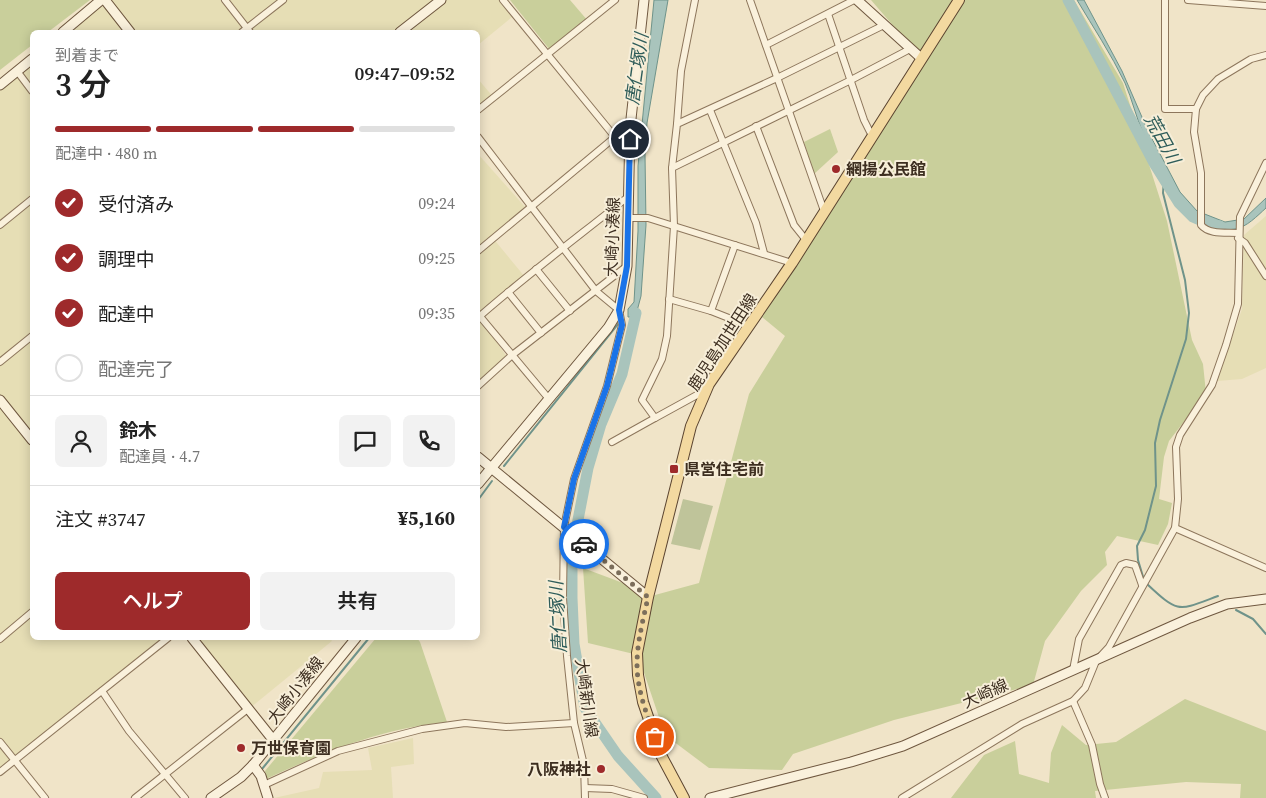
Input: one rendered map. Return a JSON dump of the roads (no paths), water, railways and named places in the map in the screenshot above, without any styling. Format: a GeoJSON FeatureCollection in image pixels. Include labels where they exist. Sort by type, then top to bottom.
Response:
{"type":"FeatureCollection","features":[{"type":"Feature","properties":{"kind":"main road","name":"鹿児島加世田線"},"geometry":{"type":"LineString","coordinates":[[684,798],[661,755],[639,685],[637,653],[648,597],[686,440],[706,390],[792,263],[958,0]]}},
{"type":"Feature","properties":{"kind":"street"},"geometry":{"type":"LineString","coordinates":[[66,30],[103,0],[128,30]]}},
{"type":"Feature","properties":{"kind":"street"},"geometry":{"type":"LineString","coordinates":[[225,0],[245,30]]}},
{"type":"Feature","properties":{"kind":"street"},"geometry":{"type":"LineString","coordinates":[[247,30],[283,0]]}},
{"type":"Feature","properties":{"kind":"street"},"geometry":{"type":"LineString","coordinates":[[403,30],[441,0]]}},
{"type":"Feature","properties":{"kind":"street"},"geometry":{"type":"LineString","coordinates":[[504,0],[615,137],[629,149]]}},
{"type":"Feature","properties":{"kind":"street"},"geometry":{"type":"LineString","coordinates":[[480,108],[615,0]]}},
{"type":"Feature","properties":{"kind":"street","name":"大崎小湊線"},"geometry":{"type":"LineString","coordinates":[[480,479],[608,328],[619,310],[627,266],[632,218],[628,196],[630,128],[644,0]]}},
{"type":"Feature","properties":{"kind":"street"},"geometry":{"type":"LineString","coordinates":[[654,418],[642,400],[662,359],[667,336],[674,226],[672,168],[681,70],[695,0]]}},
{"type":"Feature","properties":{"kind":"street"},"geometry":{"type":"LineString","coordinates":[[750,0],[824,211]]}},
{"type":"Feature","properties":{"kind":"street"},"geometry":{"type":"LineString","coordinates":[[766,45],[856,0],[922,58]]}},
{"type":"Feature","properties":{"kind":"street"},"geometry":{"type":"LineString","coordinates":[[1165,0],[1165,109],[1196,109]]}},
{"type":"Feature","properties":{"kind":"street"},"geometry":{"type":"LineString","coordinates":[[1188,0],[1266,6]]}},
{"type":"Feature","properties":{"kind":"street"},"geometry":{"type":"LineString","coordinates":[[828,14],[864,120],[870,132],[874,134]]}},
{"type":"Feature","properties":{"kind":"street"},"geometry":{"type":"LineString","coordinates":[[677,124],[777,78],[884,25]]}},
{"type":"Feature","properties":{"kind":"street"},"geometry":{"type":"LineString","coordinates":[[672,168],[910,49]]}},
{"type":"Feature","properties":{"kind":"street"},"geometry":{"type":"LineString","coordinates":[[1266,55],[1251,59],[1218,79],[1203,95],[1196,109],[1194,132],[1202,174],[1202,225],[1204,228],[1214,231],[1238,234],[1266,276]]}},
{"type":"Feature","properties":{"kind":"street"},"geometry":{"type":"LineString","coordinates":[[0,85],[30,61]]}},
{"type":"Feature","properties":{"kind":"street"},"geometry":{"type":"LineString","coordinates":[[18,71],[30,88]]}},
{"type":"Feature","properties":{"kind":"street"},"geometry":{"type":"LineString","coordinates":[[710,110],[756,223],[764,253]]}},
{"type":"Feature","properties":{"kind":"street"},"geometry":{"type":"LineString","coordinates":[[756,126],[794,225],[806,240]]}},
{"type":"Feature","properties":{"kind":"street"},"geometry":{"type":"LineString","coordinates":[[480,249],[615,137],[630,128]]}},
{"type":"Feature","properties":{"kind":"street"},"geometry":{"type":"LineString","coordinates":[[480,140],[596,291],[619,310]]}},
{"type":"Feature","properties":{"kind":"street"},"geometry":{"type":"LineString","coordinates":[[902,798],[1022,724],[1073,701],[1087,684],[1096,661],[1109,647],[1175,528],[1178,499],[1176,446],[1180,435],[1212,384],[1226,345],[1238,304],[1238,234],[1240,217],[1266,163]]}},
{"type":"Feature","properties":{"kind":"street"},"geometry":{"type":"LineString","coordinates":[[480,314],[536,269],[565,249],[628,196]]}},
{"type":"Feature","properties":{"kind":"street"},"geometry":{"type":"LineString","coordinates":[[0,225],[30,201]]}},
{"type":"Feature","properties":{"kind":"street"},"geometry":{"type":"LineString","coordinates":[[632,218],[648,218],[792,263]]}},
{"type":"Feature","properties":{"kind":"street"},"geometry":{"type":"LineString","coordinates":[[711,311],[735,245]]}},
{"type":"Feature","properties":{"kind":"street"},"geometry":{"type":"LineString","coordinates":[[480,384],[510,356],[627,266]]}},
{"type":"Feature","properties":{"kind":"street"},"geometry":{"type":"LineString","coordinates":[[536,269],[570,311]]}},
{"type":"Feature","properties":{"kind":"street"},"geometry":{"type":"LineString","coordinates":[[508,292],[541,333]]}},
{"type":"Feature","properties":{"kind":"street"},"geometry":{"type":"LineString","coordinates":[[669,299],[711,311],[749,326]]}},
{"type":"Feature","properties":{"kind":"street","name":"大崎新川線"},"geometry":{"type":"LineString","coordinates":[[585,798],[584,766],[574,723],[563,598],[566,529],[574,479],[607,386],[616,352],[622,325],[619,310]]}},
{"type":"Feature","properties":{"kind":"street"},"geometry":{"type":"LineString","coordinates":[[480,316],[510,356],[549,399]]}},
{"type":"Feature","properties":{"kind":"street"},"geometry":{"type":"LineString","coordinates":[[0,362],[30,338]]}},
{"type":"Feature","properties":{"kind":"street"},"geometry":{"type":"LineString","coordinates":[[612,442],[706,390]]}},
{"type":"Feature","properties":{"kind":"street"},"geometry":{"type":"LineString","coordinates":[[0,400],[30,438]]}},
{"type":"Feature","properties":{"kind":"street"},"geometry":{"type":"LineString","coordinates":[[480,459],[648,597]]}},
{"type":"Feature","properties":{"kind":"street"},"geometry":{"type":"LineString","coordinates":[[1175,528],[1266,568]]}},
{"type":"Feature","properties":{"kind":"street"},"geometry":{"type":"LineString","coordinates":[[1074,670],[1079,639],[1121,565],[1126,563],[1135,565],[1142,585]]}},
{"type":"Feature","properties":{"kind":"street"},"geometry":{"type":"LineString","coordinates":[[634,585],[645,583],[654,576]]}},
{"type":"Feature","properties":{"kind":"street","name":"大崎線"},"geometry":{"type":"LineString","coordinates":[[710,798],[851,762],[903,746],[1227,604],[1266,599]]}},
{"type":"Feature","properties":{"kind":"street"},"geometry":{"type":"LineString","coordinates":[[0,639],[30,614]]}},
{"type":"Feature","properties":{"kind":"street"},"geometry":{"type":"LineString","coordinates":[[0,772],[166,640]]}},
{"type":"Feature","properties":{"kind":"street"},"geometry":{"type":"LineString","coordinates":[[194,640],[274,741]]}},
{"type":"Feature","properties":{"kind":"street","name":"大崎小湊線"},"geometry":{"type":"LineString","coordinates":[[211,798],[241,778],[253,765],[354,640]]}},
{"type":"Feature","properties":{"kind":"street"},"geometry":{"type":"LineString","coordinates":[[102,691],[129,731],[185,798]]}},
{"type":"Feature","properties":{"kind":"street"},"geometry":{"type":"LineString","coordinates":[[1073,701],[1092,745],[1100,784],[1105,798]]}},
{"type":"Feature","properties":{"kind":"street"},"geometry":{"type":"LineString","coordinates":[[136,798],[249,708]]}},
{"type":"Feature","properties":{"kind":"street"},"geometry":{"type":"LineString","coordinates":[[264,785],[338,751],[422,729],[465,723],[506,727],[574,723]]}},
{"type":"Feature","properties":{"kind":"street"},"geometry":{"type":"LineString","coordinates":[[0,742],[45,798]]}},
{"type":"Feature","properties":{"kind":"street"},"geometry":{"type":"LineString","coordinates":[[253,765],[261,776],[268,798]]}},
{"type":"Feature","properties":{"kind":"street"},"geometry":{"type":"LineString","coordinates":[[585,788],[612,789],[644,798]]}},
{"type":"Feature","properties":{"kind":"water"},"geometry":{"type":"Polygon","coordinates":[[[654,0],[668,0],[647,123],[645,155],[646,225],[641,296],[633,326],[631,317],[628,317],[628,309],[634,302],[638,231],[638,166],[654,0]]]}},
{"type":"Feature","properties":{"kind":"water"},"geometry":{"type":"Polygon","coordinates":[[[1077,0],[1084,0],[1122,71],[1148,131],[1180,192],[1197,211],[1225,222],[1244,219],[1266,198],[1266,208],[1252,221],[1235,229],[1219,228],[1204,222],[1178,196],[1149,147],[1120,72],[1077,0]]]}},
{"type":"Feature","properties":{"kind":"waterway","name":"荒田川"},"geometry":{"type":"LineString","coordinates":[[1068,0],[1154,163],[1179,203],[1193,217],[1211,225],[1220,226]]}},
{"type":"Feature","properties":{"kind":"waterway"},"geometry":{"type":"LineString","coordinates":[[1144,580],[1138,560],[1137,546],[1145,530],[1156,486],[1155,443],[1160,420],[1186,339],[1189,313],[1185,280],[1163,193],[1164,178]]}},
{"type":"Feature","properties":{"kind":"waterway","name":"唐仁塚川"},"geometry":{"type":"LineString","coordinates":[[636,313],[622,374],[601,424],[588,468],[572,551],[572,598],[574,644],[585,708],[618,756],[656,798]]}},
{"type":"Feature","properties":{"kind":"waterway"},"geometry":{"type":"LineString","coordinates":[[504,466],[618,324]]}},
{"type":"Feature","properties":{"kind":"waterway"},"geometry":{"type":"LineString","coordinates":[[480,497],[492,481]]}},
{"type":"Feature","properties":{"kind":"waterway"},"geometry":{"type":"LineString","coordinates":[[1147,584],[1166,601],[1180,607],[1195,605],[1218,596]]}},
{"type":"Feature","properties":{"kind":"waterway"},"geometry":{"type":"LineString","coordinates":[[1236,610],[1253,619],[1266,634]]}},
{"type":"Feature","properties":{"kind":"waterway"},"geometry":{"type":"LineString","coordinates":[[262,769],[367,640]]}},
{"type":"Feature","properties":{"kind":"place","name":"網揚公民館"},"geometry":{"type":"Point","coordinates":[836,169]}},
{"type":"Feature","properties":{"kind":"place","name":"県営住宅前"},"geometry":{"type":"Point","coordinates":[674,469]}},
{"type":"Feature","properties":{"kind":"place","name":"万世保育園"},"geometry":{"type":"Point","coordinates":[241,748]}},
{"type":"Feature","properties":{"kind":"place","name":"八阪神社"},"geometry":{"type":"Point","coordinates":[601,769]}}]}
